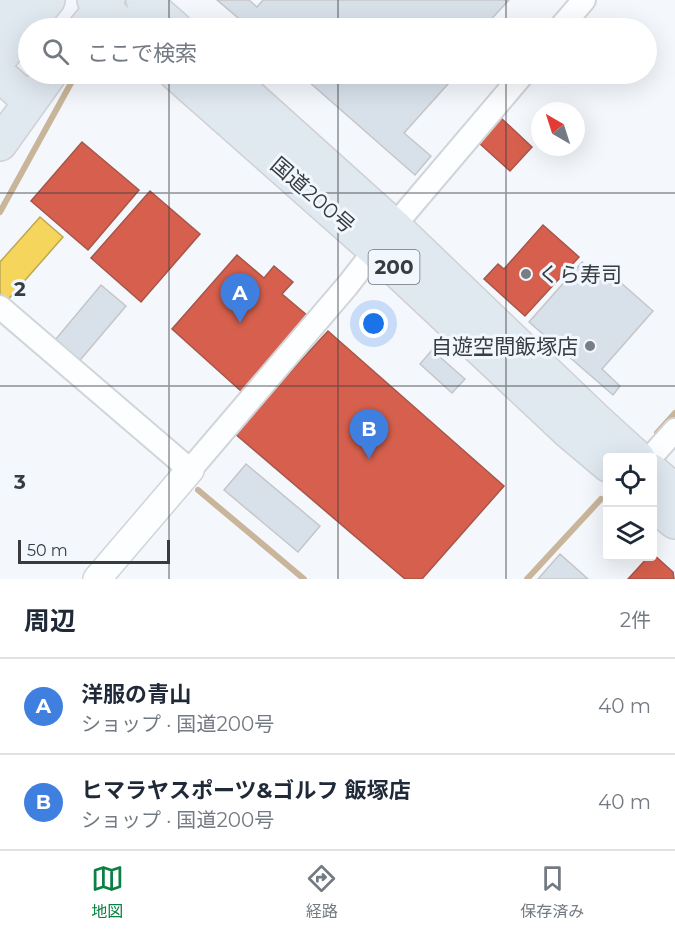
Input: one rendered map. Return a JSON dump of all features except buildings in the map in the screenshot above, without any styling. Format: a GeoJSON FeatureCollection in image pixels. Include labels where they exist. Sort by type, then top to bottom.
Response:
{"type":"FeatureCollection","features":[{"type":"Feature","properties":{"kind":"highway"},"geometry":{"type":"LineString","coordinates":[[0,20],[18,0]]}},
{"type":"Feature","properties":{"kind":"highway"},"geometry":{"type":"LineString","coordinates":[[33,18],[48,0]]}},
{"type":"Feature","properties":{"kind":"highway"},"geometry":{"type":"LineString","coordinates":[[143,0],[164,18]]}},
{"type":"Feature","properties":{"kind":"highway"},"geometry":{"type":"LineString","coordinates":[[97,9],[111,18]]}},
{"type":"Feature","properties":{"kind":"highway"},"geometry":{"type":"LineString","coordinates":[[0,58],[18,36]]}},
{"type":"Feature","properties":{"kind":"highway"},"geometry":{"type":"LineString","coordinates":[[0,75],[29,101]]}},
{"type":"Feature","properties":{"kind":"highway"},"geometry":{"type":"LineString","coordinates":[[0,144],[42,84]]}},
{"type":"Feature","properties":{"kind":"highway","name":"国道200号"},"geometry":{"type":"LineString","coordinates":[[189,84],[385,238],[586,410],[633,453]]}},
{"type":"Feature","properties":{"kind":"highway","name":"国道200号"},"geometry":{"type":"LineString","coordinates":[[235,84],[570,433],[603,461]]}},
{"type":"Feature","properties":{"kind":"highway"},"geometry":{"type":"LineString","coordinates":[[657,475],[675,491]]}},
{"type":"Feature","properties":{"kind":"highway"},"geometry":{"type":"LineString","coordinates":[[657,507],[675,522]]}},
{"type":"Feature","properties":{"kind":"street"},"geometry":{"type":"LineString","coordinates":[[569,18],[584,0]]}},
{"type":"Feature","properties":{"kind":"street"},"geometry":{"type":"LineString","coordinates":[[97,579],[515,84]]}},
{"type":"Feature","properties":{"kind":"street"},"geometry":{"type":"LineString","coordinates":[[0,307],[190,470]]}},
{"type":"Feature","properties":{"kind":"street"},"geometry":{"type":"LineString","coordinates":[[654,453],[675,430]]}},
{"type":"Feature","properties":{"kind":"waterway"},"geometry":{"type":"LineString","coordinates":[[0,212],[70,84]]}},
{"type":"Feature","properties":{"kind":"waterway"},"geometry":{"type":"LineString","coordinates":[[657,433],[675,413]]}},
{"type":"Feature","properties":{"kind":"waterway"},"geometry":{"type":"LineString","coordinates":[[198,490],[304,579]]}},
{"type":"Feature","properties":{"kind":"waterway"},"geometry":{"type":"LineString","coordinates":[[527,579],[601,499]]}},
{"type":"Feature","properties":{"kind":"place","name":"くら寿司"},"geometry":{"type":"Point","coordinates":[526,274]}},
{"type":"Feature","properties":{"kind":"place","name":"洋服の青山"},"geometry":{"type":"Point","coordinates":[240,323]}},
{"type":"Feature","properties":{"kind":"place","name":"自遊空間飯塚店"},"geometry":{"type":"Point","coordinates":[590,346]}},
{"type":"Feature","properties":{"kind":"place","name":"ヒマラヤスポーツ&ゴルフ 飯塚店"},"geometry":{"type":"Point","coordinates":[369,459]}}]}
